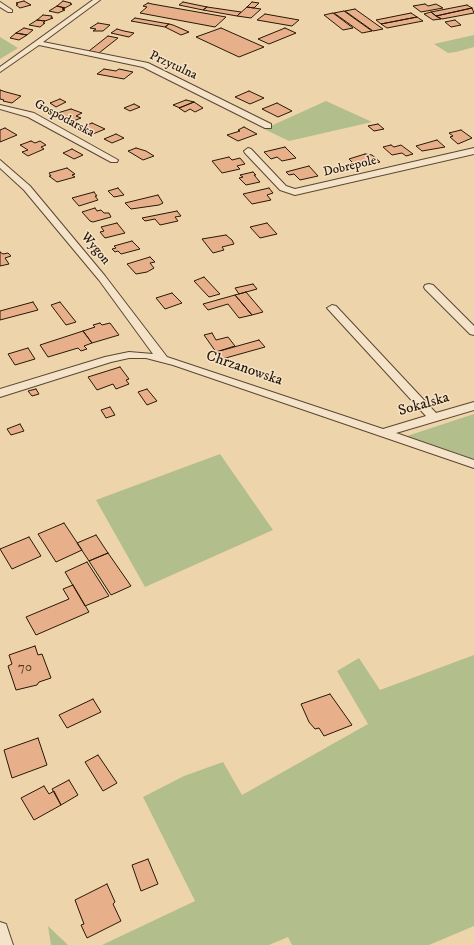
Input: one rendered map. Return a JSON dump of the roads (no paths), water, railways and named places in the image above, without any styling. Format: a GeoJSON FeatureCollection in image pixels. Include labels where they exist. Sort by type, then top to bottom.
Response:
{"type":"FeatureCollection","features":[{"type":"Feature","properties":{"kind":"street"},"geometry":{"type":"LineString","coordinates":[[1,69],[96,0]]}},
{"type":"Feature","properties":{"kind":"street"},"geometry":{"type":"LineString","coordinates":[[0,4],[10,11]]}},
{"type":"Feature","properties":{"kind":"street","name":"Przytulna"},"geometry":{"type":"LineString","coordinates":[[37,44],[145,65],[268,126]]}},
{"type":"Feature","properties":{"kind":"street","name":"Gospodarska"},"geometry":{"type":"LineString","coordinates":[[0,107],[31,115],[114,160]]}},
{"type":"Feature","properties":{"kind":"street","name":"Dobrepole"},"geometry":{"type":"LineString","coordinates":[[248,151],[283,188],[295,192],[474,151]]}},
{"type":"Feature","properties":{"kind":"street","name":"Wygon"},"geometry":{"type":"LineString","coordinates":[[0,163],[27,188],[102,278],[163,359]]}},
{"type":"Feature","properties":{"kind":"street"},"geometry":{"type":"LineString","coordinates":[[429,287],[474,332]]}},
{"type":"Feature","properties":{"kind":"street"},"geometry":{"type":"LineString","coordinates":[[332,308],[434,418]]}},
{"type":"Feature","properties":{"kind":"street","name":"Chrzanowska"},"geometry":{"type":"LineString","coordinates":[[0,394],[109,359],[129,355],[146,355],[163,359],[474,464]]}},
{"type":"Feature","properties":{"kind":"street","name":"Sokalska"},"geometry":{"type":"LineString","coordinates":[[383,433],[474,406]]}},
{"type":"Feature","properties":{"kind":"street"},"geometry":{"type":"LineString","coordinates":[[0,930],[4,945]]}}]}
